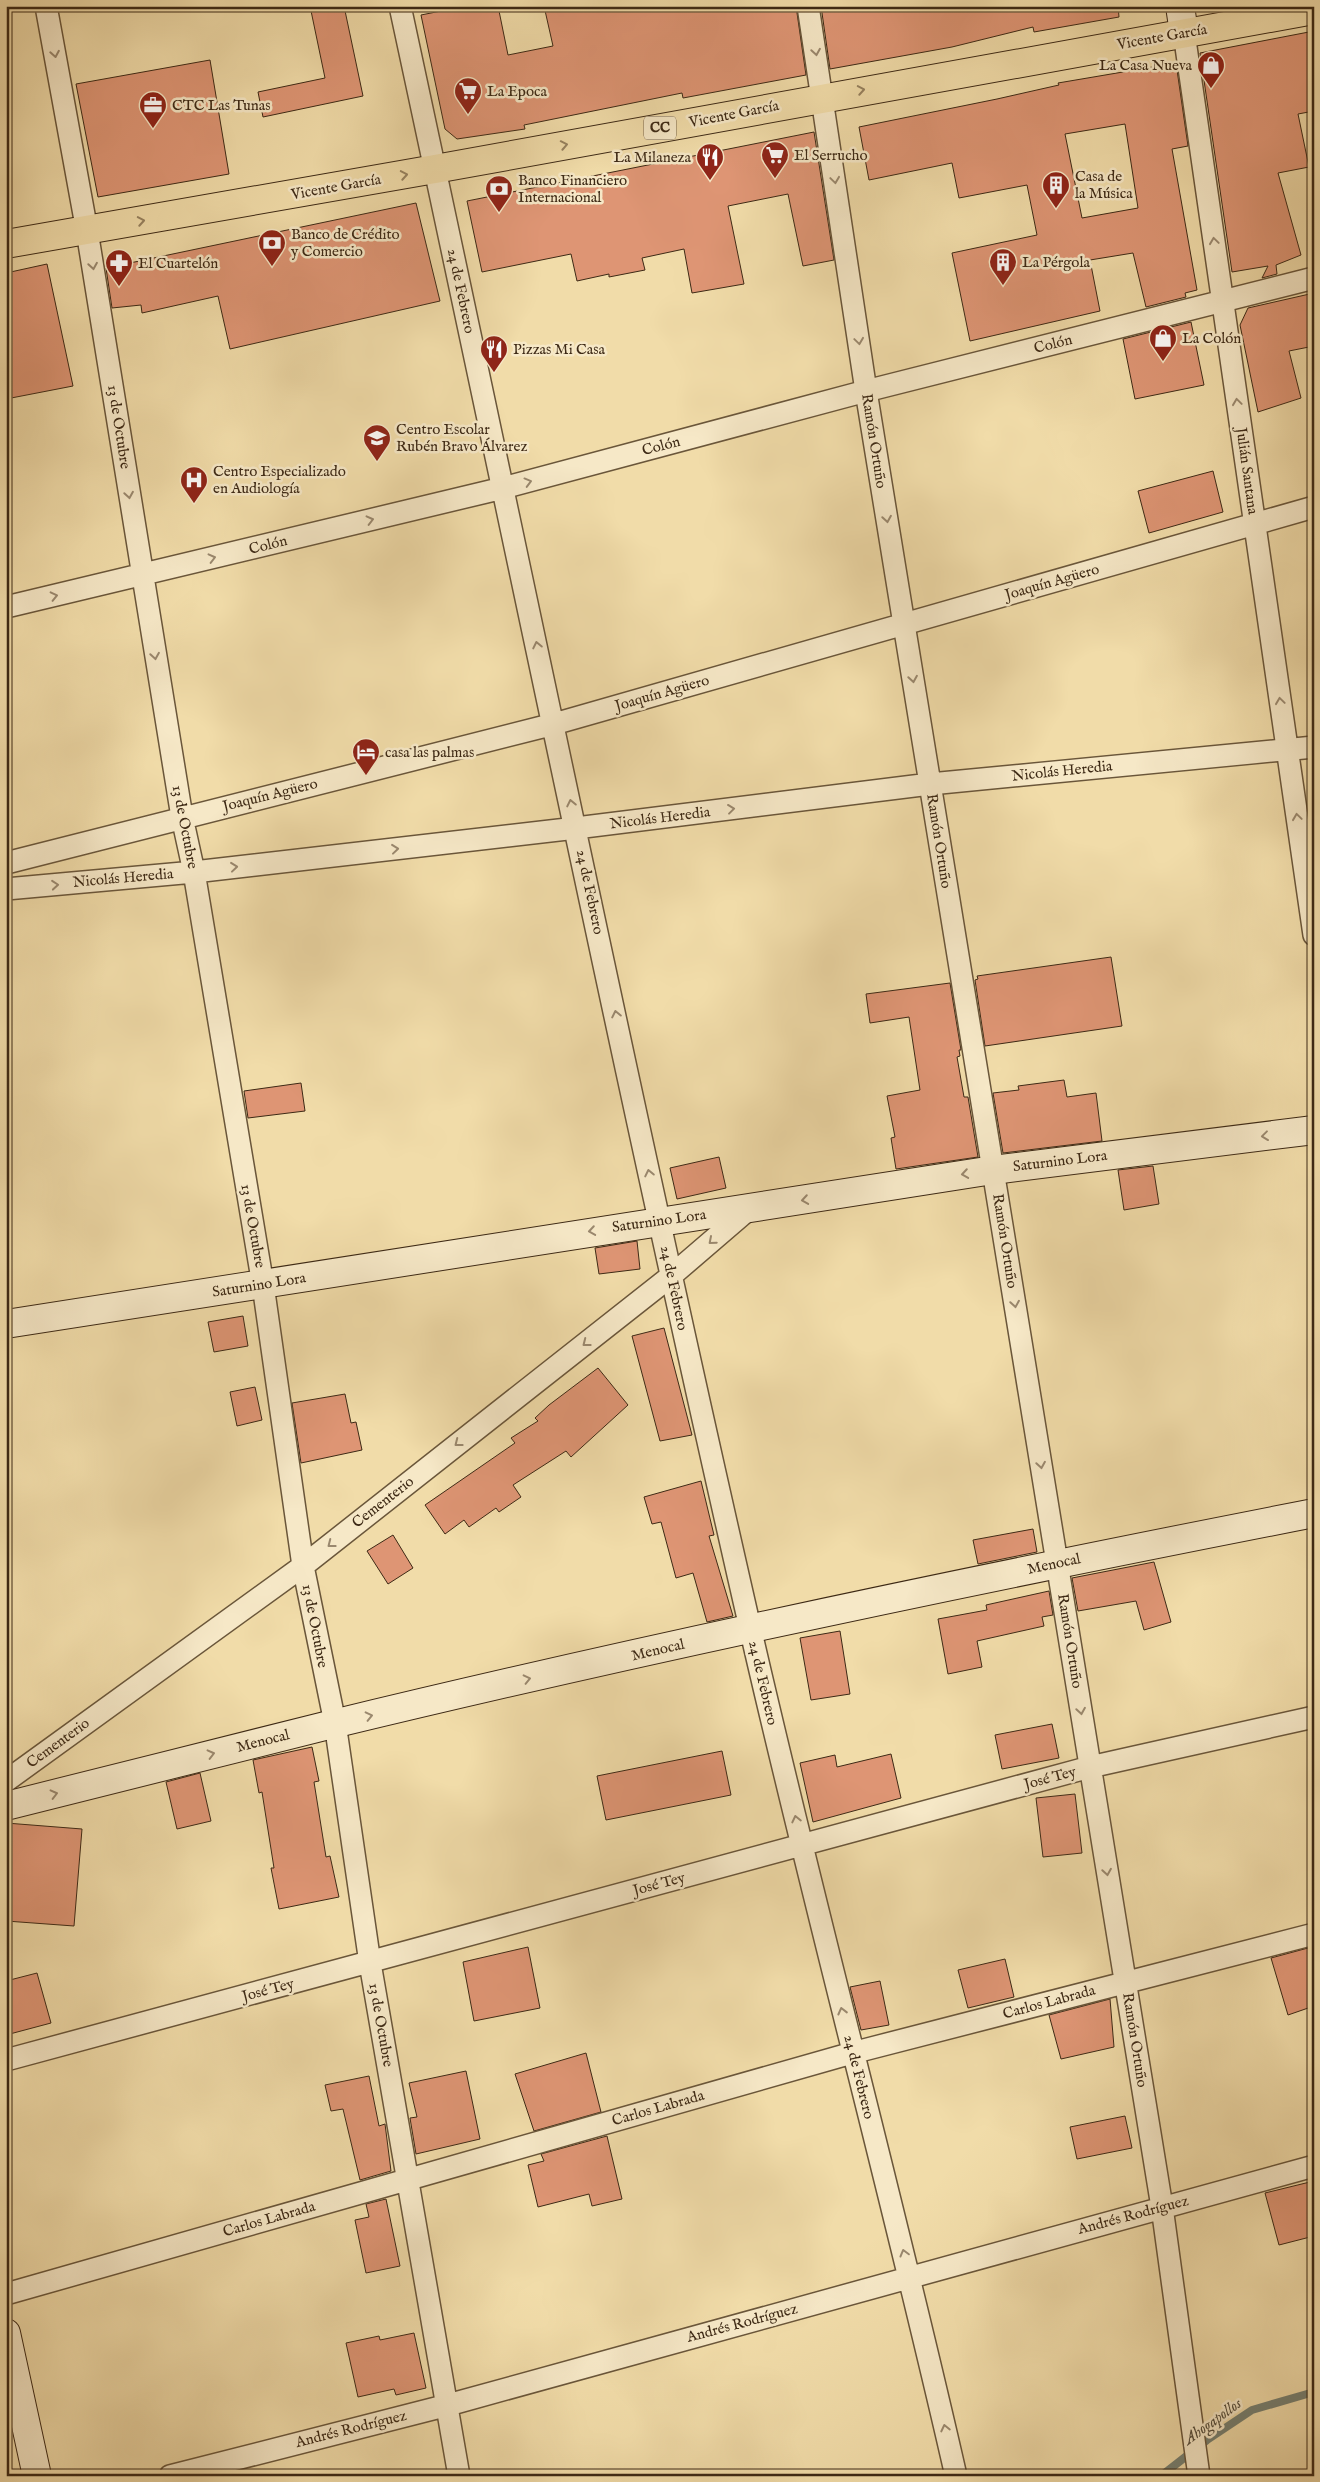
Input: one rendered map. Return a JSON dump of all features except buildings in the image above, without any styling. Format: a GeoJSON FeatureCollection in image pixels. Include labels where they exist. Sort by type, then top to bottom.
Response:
{"type":"FeatureCollection","features":[{"type":"Feature","properties":{"kind":"main road","name":"Vicente García"},"geometry":{"type":"LineString","coordinates":[[6,244],[435,169],[823,97],[1314,10]]}},
{"type":"Feature","properties":{"kind":"street","name":"13 de Octubre"},"geometry":{"type":"LineString","coordinates":[[46,6],[87,231],[182,817],[194,872],[263,1285],[303,1566],[335,1723],[370,1963],[459,2476]]}},
{"type":"Feature","properties":{"kind":"street","name":"24 de Febrero"},"geometry":{"type":"LineString","coordinates":[[400,6],[671,1276],[750,1628],[852,2053],[910,2277],[956,2476]]}},
{"type":"Feature","properties":{"kind":"street","name":"Ramón Ortuño"},"geometry":{"type":"LineString","coordinates":[[808,6],[866,391],[1162,2207],[1198,2466]]}},
{"type":"Feature","properties":{"kind":"street","name":"Julián Santana"},"geometry":{"type":"LineString","coordinates":[[1180,6],[1314,935]]}},
{"type":"Feature","properties":{"kind":"street","name":"Colón"},"geometry":{"type":"LineString","coordinates":[[6,607],[503,488],[866,391],[1314,278]]}},
{"type":"Feature","properties":{"kind":"street","name":"Joaquín Agüero"},"geometry":{"type":"LineString","coordinates":[[6,863],[554,724],[1314,507]]}},
{"type":"Feature","properties":{"kind":"street","name":"Nicolás Heredia"},"geometry":{"type":"LineString","coordinates":[[6,889],[194,872],[576,828],[930,784],[1314,747]]}},
{"type":"Feature","properties":{"kind":"street","name":"Saturnino Lora"},"geometry":{"type":"LineString","coordinates":[[6,1324],[263,1285],[660,1220],[749,1209],[993,1170],[1314,1130]]}},
{"type":"Feature","properties":{"kind":"street","name":"Cementerio"},"geometry":{"type":"LineString","coordinates":[[6,1781],[303,1566],[671,1276],[749,1209]]}},
{"type":"Feature","properties":{"kind":"street","name":"Menocal"},"geometry":{"type":"LineString","coordinates":[[6,1806],[335,1723],[750,1628],[1057,1563],[1314,1512]]}},
{"type":"Feature","properties":{"kind":"street","name":"José Tey"},"geometry":{"type":"LineString","coordinates":[[6,2060],[1090,1767],[1314,1718]]}},
{"type":"Feature","properties":{"kind":"street","name":"Carlos Labrada"},"geometry":{"type":"LineString","coordinates":[[6,2294],[852,2053],[1314,1934]]}},
{"type":"Feature","properties":{"kind":"street","name":"Andrés Rodríguez"},"geometry":{"type":"LineString","coordinates":[[170,2476],[448,2405],[1314,2166]]}},
{"type":"Feature","properties":{"kind":"street"},"geometry":{"type":"LineString","coordinates":[[6,2333],[37,2476]]}},
{"type":"Feature","properties":{"kind":"waterway","name":"Ahogapollos"},"geometry":{"type":"LineString","coordinates":[[1161,2476],[1207,2440],[1252,2410],[1314,2392]]}},
{"type":"Feature","properties":{"kind":"place","name":"La Casa Nueva"},"geometry":{"type":"Point","coordinates":[1211,89]}},
{"type":"Feature","properties":{"kind":"place","name":"La Epoca"},"geometry":{"type":"Point","coordinates":[468,115]}},
{"type":"Feature","properties":{"kind":"place","name":"CTC Las Tunas"},"geometry":{"type":"Point","coordinates":[153,129]}},
{"type":"Feature","properties":{"kind":"place","name":"El Serrucho"},"geometry":{"type":"Point","coordinates":[775,179]}},
{"type":"Feature","properties":{"kind":"place","name":"La Milaneza"},"geometry":{"type":"Point","coordinates":[710,181]}},
{"type":"Feature","properties":{"kind":"place","name":"Casa de la Música"},"geometry":{"type":"Point","coordinates":[1056,209]}},
{"type":"Feature","properties":{"kind":"place","name":"Banco Financiero Internacional"},"geometry":{"type":"Point","coordinates":[499,213]}},
{"type":"Feature","properties":{"kind":"place","name":"Banco de Crédito y Comercio"},"geometry":{"type":"Point","coordinates":[272,267]}},
{"type":"Feature","properties":{"kind":"place","name":"La Pérgola"},"geometry":{"type":"Point","coordinates":[1003,286]}},
{"type":"Feature","properties":{"kind":"place","name":"El Cuartelón"},"geometry":{"type":"Point","coordinates":[119,287]}},
{"type":"Feature","properties":{"kind":"place","name":"La Colón"},"geometry":{"type":"Point","coordinates":[1163,362]}},
{"type":"Feature","properties":{"kind":"place","name":"Pizzas Mi Casa"},"geometry":{"type":"Point","coordinates":[494,373]}},
{"type":"Feature","properties":{"kind":"place","name":"Centro Escolar Rubén Bravo Álvarez"},"geometry":{"type":"Point","coordinates":[377,462]}},
{"type":"Feature","properties":{"kind":"place","name":"Centro Especializado en Audiología"},"geometry":{"type":"Point","coordinates":[194,504]}},
{"type":"Feature","properties":{"kind":"place","name":"casa las palmas"},"geometry":{"type":"Point","coordinates":[366,776]}}]}
